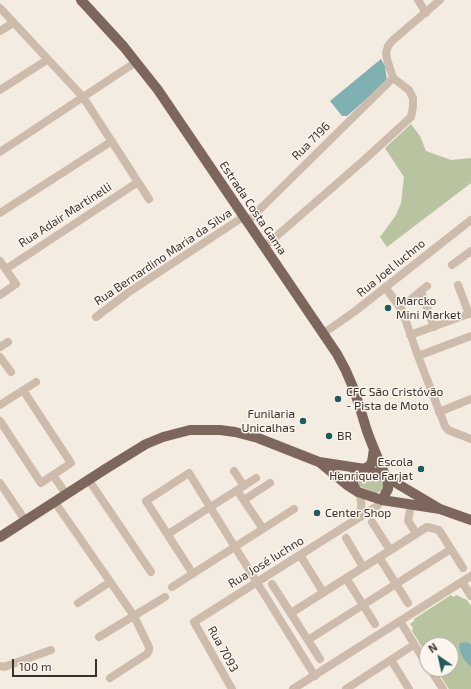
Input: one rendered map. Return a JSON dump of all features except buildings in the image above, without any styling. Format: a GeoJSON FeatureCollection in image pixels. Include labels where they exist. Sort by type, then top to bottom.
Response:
{"type":"FeatureCollection","features":[{"type":"Feature","properties":{"kind":"main road","name":"Estrada Costa Gama"},"geometry":{"type":"LineString","coordinates":[[81,0],[99,18],[158,90],[324,333],[347,370],[374,449],[386,477]]}},
{"type":"Feature","properties":{"kind":"main road"},"geometry":{"type":"LineString","coordinates":[[0,536],[88,479],[146,444],[163,437],[190,430],[220,430],[235,432],[258,438],[318,462],[365,469],[386,477],[440,509]]}},
{"type":"Feature","properties":{"kind":"main road"},"geometry":{"type":"LineString","coordinates":[[358,492],[354,486],[353,478],[358,472],[370,466],[374,449]]}},
{"type":"Feature","properties":{"kind":"main road"},"geometry":{"type":"LineString","coordinates":[[318,462],[358,492],[382,500],[440,509],[471,520]]}},
{"type":"Feature","properties":{"kind":"main road"},"geometry":{"type":"LineString","coordinates":[[382,500],[389,486],[386,477]]}},
{"type":"Feature","properties":{"kind":"street"},"geometry":{"type":"LineString","coordinates":[[418,0],[426,13]]}},
{"type":"Feature","properties":{"kind":"street"},"geometry":{"type":"LineString","coordinates":[[264,247],[363,161],[410,117],[413,108],[413,98],[409,90],[393,78],[386,52],[388,46],[393,40],[440,0]]}},
{"type":"Feature","properties":{"kind":"street"},"geometry":{"type":"LineString","coordinates":[[0,8],[83,97],[150,198]]}},
{"type":"Feature","properties":{"kind":"street"},"geometry":{"type":"LineString","coordinates":[[0,32],[13,23]]}},
{"type":"Feature","properties":{"kind":"street"},"geometry":{"type":"LineString","coordinates":[[0,90],[47,60]]}},
{"type":"Feature","properties":{"kind":"street"},"geometry":{"type":"LineString","coordinates":[[0,152],[136,62]]}},
{"type":"Feature","properties":{"kind":"street","name":"Rua 7196"},"geometry":{"type":"LineString","coordinates":[[245,219],[393,78]]}},
{"type":"Feature","properties":{"kind":"street"},"geometry":{"type":"LineString","coordinates":[[0,213],[112,141]]}},
{"type":"Feature","properties":{"kind":"street","name":"Rua Adair Martinelli"},"geometry":{"type":"LineString","coordinates":[[6,269],[138,182]]}},
{"type":"Feature","properties":{"kind":"street","name":"Rua Bernardino Maria da Silva"},"geometry":{"type":"LineString","coordinates":[[96,317],[129,292],[245,219]]}},
{"type":"Feature","properties":{"kind":"street","name":"Rua Joel Iuchno"},"geometry":{"type":"LineString","coordinates":[[324,333],[354,312],[471,220]]}},
{"type":"Feature","properties":{"kind":"street"},"geometry":{"type":"LineString","coordinates":[[452,265],[471,251]]}},
{"type":"Feature","properties":{"kind":"street"},"geometry":{"type":"LineString","coordinates":[[0,261],[16,284],[0,295]]}},
{"type":"Feature","properties":{"kind":"street"},"geometry":{"type":"LineString","coordinates":[[410,335],[470,314],[458,285]]}},
{"type":"Feature","properties":{"kind":"street"},"geometry":{"type":"LineString","coordinates":[[385,287],[402,310],[442,421],[448,430],[471,440]]}},
{"type":"Feature","properties":{"kind":"street"},"geometry":{"type":"LineString","coordinates":[[411,299],[424,288],[434,327]]}},
{"type":"Feature","properties":{"kind":"street"},"geometry":{"type":"LineString","coordinates":[[418,356],[471,336]]}},
{"type":"Feature","properties":{"kind":"street"},"geometry":{"type":"LineString","coordinates":[[0,347],[8,342]]}},
{"type":"Feature","properties":{"kind":"street"},"geometry":{"type":"LineString","coordinates":[[0,357],[11,372]]}},
{"type":"Feature","properties":{"kind":"street"},"geometry":{"type":"LineString","coordinates":[[0,405],[36,382]]}},
{"type":"Feature","properties":{"kind":"street"},"geometry":{"type":"LineString","coordinates":[[0,421],[41,483],[71,462],[23,390]]}},
{"type":"Feature","properties":{"kind":"street"},"geometry":{"type":"LineString","coordinates":[[439,412],[471,399]]}},
{"type":"Feature","properties":{"kind":"street"},"geometry":{"type":"LineString","coordinates":[[234,471],[244,500],[263,529]]}},
{"type":"Feature","properties":{"kind":"street"},"geometry":{"type":"LineString","coordinates":[[193,574],[146,500],[188,473],[315,676]]}},
{"type":"Feature","properties":{"kind":"street"},"geometry":{"type":"LineString","coordinates":[[53,475],[66,494]]}},
{"type":"Feature","properties":{"kind":"street"},"geometry":{"type":"LineString","coordinates":[[168,534],[256,478]]}},
{"type":"Feature","properties":{"kind":"street"},"geometry":{"type":"LineString","coordinates":[[88,479],[151,572]]}},
{"type":"Feature","properties":{"kind":"street"},"geometry":{"type":"LineString","coordinates":[[0,483],[25,520]]}},
{"type":"Feature","properties":{"kind":"street"},"geometry":{"type":"LineString","coordinates":[[244,500],[270,483]]}},
{"type":"Feature","properties":{"kind":"street","name":"Rua José Iuchno"},"geometry":{"type":"LineString","coordinates":[[351,522],[361,511],[361,499],[358,492]]}},
{"type":"Feature","properties":{"kind":"street","name":"Rua José Iuchno"},"geometry":{"type":"LineString","coordinates":[[194,622],[373,508],[382,500]]}},
{"type":"Feature","properties":{"kind":"street"},"geometry":{"type":"LineString","coordinates":[[54,501],[134,616],[149,647],[147,654],[110,678]]}},
{"type":"Feature","properties":{"kind":"street"},"geometry":{"type":"LineString","coordinates":[[411,504],[408,521],[416,533]]}},
{"type":"Feature","properties":{"kind":"street"},"geometry":{"type":"LineString","coordinates":[[172,587],[294,509]]}},
{"type":"Feature","properties":{"kind":"street"},"geometry":{"type":"LineString","coordinates":[[372,522],[390,550]]}},
{"type":"Feature","properties":{"kind":"street"},"geometry":{"type":"LineString","coordinates":[[291,613],[427,527],[439,530],[463,568]]}},
{"type":"Feature","properties":{"kind":"street"},"geometry":{"type":"LineString","coordinates":[[346,538],[363,567]]}},
{"type":"Feature","properties":{"kind":"street"},"geometry":{"type":"LineString","coordinates":[[308,640],[451,548]]}},
{"type":"Feature","properties":{"kind":"street"},"geometry":{"type":"LineString","coordinates":[[300,555],[323,592]]}},
{"type":"Feature","properties":{"kind":"street"},"geometry":{"type":"LineString","coordinates":[[379,557],[408,603]]}},
{"type":"Feature","properties":{"kind":"street"},"geometry":{"type":"LineString","coordinates":[[293,689],[304,686],[315,676],[471,576]]}},
{"type":"Feature","properties":{"kind":"street"},"geometry":{"type":"LineString","coordinates":[[346,578],[375,624]]}},
{"type":"Feature","properties":{"kind":"street"},"geometry":{"type":"LineString","coordinates":[[78,603],[110,582]]}},
{"type":"Feature","properties":{"kind":"street"},"geometry":{"type":"LineString","coordinates":[[462,582],[471,596]]}},
{"type":"Feature","properties":{"kind":"street"},"geometry":{"type":"LineString","coordinates":[[272,584],[320,659]]}},
{"type":"Feature","properties":{"kind":"street"},"geometry":{"type":"LineString","coordinates":[[99,637],[165,596]]}},
{"type":"Feature","properties":{"kind":"street","name":"Rua 7093"},"geometry":{"type":"LineString","coordinates":[[194,622],[232,689]]}},
{"type":"Feature","properties":{"kind":"street"},"geometry":{"type":"LineString","coordinates":[[400,622],[419,652]]}},
{"type":"Feature","properties":{"kind":"street"},"geometry":{"type":"LineString","coordinates":[[346,689],[356,685],[409,648]]}},
{"type":"Feature","properties":{"kind":"street"},"geometry":{"type":"LineString","coordinates":[[0,666],[4,667],[51,650]]}},
{"type":"Feature","properties":{"kind":"street"},"geometry":{"type":"LineString","coordinates":[[391,660],[409,689]]}},
{"type":"Feature","properties":{"kind":"street"},"geometry":{"type":"LineString","coordinates":[[435,677],[442,689]]}},
{"type":"Feature","properties":{"kind":"green space"},"geometry":{"type":"Polygon","coordinates":[[[411,124],[420,136],[426,151],[451,160],[471,158],[471,183],[387,247],[380,237],[396,215],[401,203],[404,177],[385,148],[411,124]]]}},
{"type":"Feature","properties":{"kind":"green space"},"geometry":{"type":"Polygon","coordinates":[[[364,474],[383,481],[384,485],[382,491],[376,493],[359,486],[358,478],[364,474]]]}},
{"type":"Feature","properties":{"kind":"green space"},"geometry":{"type":"Polygon","coordinates":[[[451,595],[454,597],[456,595],[467,600],[471,606],[471,689],[449,689],[441,677],[459,677],[459,637],[419,637],[419,642],[412,631],[413,628],[410,624],[414,621],[414,619],[451,595]]]}},
{"type":"Feature","properties":{"kind":"water"},"geometry":{"type":"Polygon","coordinates":[[[381,59],[385,66],[387,81],[347,116],[342,116],[330,101],[381,59]]]}},
{"type":"Feature","properties":{"kind":"water"},"geometry":{"type":"Polygon","coordinates":[[[467,642],[471,645],[471,667],[460,652],[460,643],[467,642]]]}},
{"type":"Feature","properties":{"kind":"place","name":"Marcko Mini Market"},"geometry":{"type":"Point","coordinates":[388,308]}},
{"type":"Feature","properties":{"kind":"place","name":"CFC São Cristóvão - Pista de Moto"},"geometry":{"type":"Point","coordinates":[338,399]}},
{"type":"Feature","properties":{"kind":"place","name":"Funilaria Unicalhas"},"geometry":{"type":"Point","coordinates":[303,421]}},
{"type":"Feature","properties":{"kind":"place","name":"BR"},"geometry":{"type":"Point","coordinates":[329,436]}},
{"type":"Feature","properties":{"kind":"place","name":"Escola Henrique Farjat"},"geometry":{"type":"Point","coordinates":[421,469]}},
{"type":"Feature","properties":{"kind":"place","name":"Center Shop"},"geometry":{"type":"Point","coordinates":[317,513]}}]}
